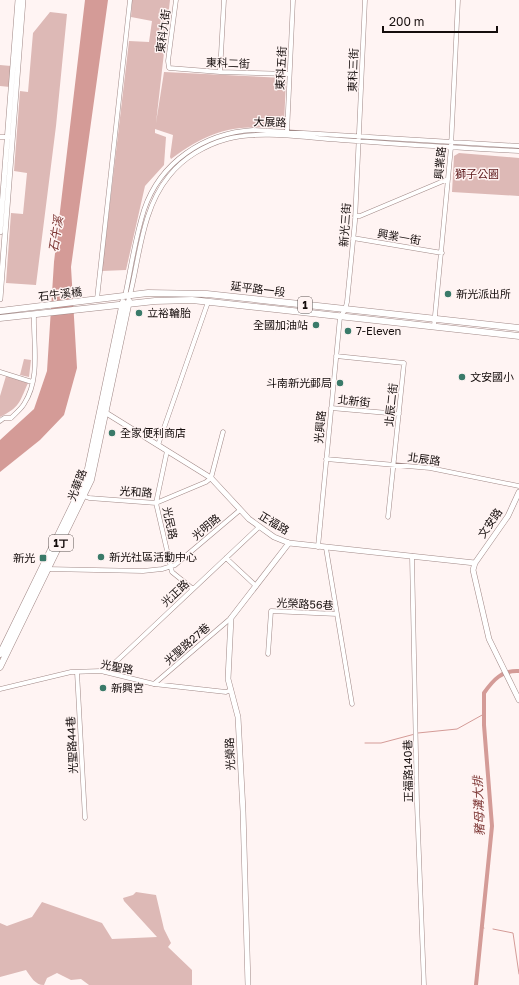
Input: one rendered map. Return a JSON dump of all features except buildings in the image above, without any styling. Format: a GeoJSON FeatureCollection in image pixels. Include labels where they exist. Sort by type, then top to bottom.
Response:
{"type":"FeatureCollection","features":[{"type":"Feature","properties":{"kind":"main road","name":"延平路一段"},"geometry":{"type":"LineString","coordinates":[[90,300],[170,292],[244,297],[345,310],[519,328]]}},
{"type":"Feature","properties":{"kind":"main road","name":"光華路"},"geometry":{"type":"LineString","coordinates":[[0,667],[24,613],[92,475],[103,412],[128,296]]}},
{"type":"Feature","properties":{"kind":"main road"},"geometry":{"type":"LineString","coordinates":[[243,306],[244,297]]}},
{"type":"Feature","properties":{"kind":"main road","name":"石牛溪橋"},"geometry":{"type":"LineString","coordinates":[[0,311],[90,300]]}},
{"type":"Feature","properties":{"kind":"main road","name":"延平路一段"},"geometry":{"type":"LineString","coordinates":[[90,308],[184,300],[519,336]]}},
{"type":"Feature","properties":{"kind":"main road"},"geometry":{"type":"LineString","coordinates":[[291,311],[292,303]]}},
{"type":"Feature","properties":{"kind":"main road","name":"石牛溪橋"},"geometry":{"type":"LineString","coordinates":[[33,315],[90,308]]}},
{"type":"Feature","properties":{"kind":"main road","name":"1"},"geometry":{"type":"LineString","coordinates":[[0,318],[33,315]]}},
{"type":"Feature","properties":{"kind":"main road","name":"光華路"},"geometry":{"type":"LineString","coordinates":[[0,654],[24,613]]}},
{"type":"Feature","properties":{"kind":"street"},"geometry":{"type":"LineString","coordinates":[[0,299],[2,223],[7,137],[18,0]]}},
{"type":"Feature","properties":{"kind":"street"},"geometry":{"type":"LineString","coordinates":[[0,232],[13,138],[23,0]]}},
{"type":"Feature","properties":{"kind":"street"},"geometry":{"type":"LineString","coordinates":[[97,299],[130,0]]}},
{"type":"Feature","properties":{"kind":"street","name":"東科九街"},"geometry":{"type":"LineString","coordinates":[[167,65],[176,0]]}},
{"type":"Feature","properties":{"kind":"street"},"geometry":{"type":"LineString","coordinates":[[220,72],[224,0]]}},
{"type":"Feature","properties":{"kind":"street","name":"東科五街"},"geometry":{"type":"LineString","coordinates":[[286,137],[293,0]]}},
{"type":"Feature","properties":{"kind":"street","name":"東科三街"},"geometry":{"type":"LineString","coordinates":[[359,141],[365,0]]}},
{"type":"Feature","properties":{"kind":"street","name":"興業路"},"geometry":{"type":"LineString","coordinates":[[434,326],[451,147],[458,0]]}},
{"type":"Feature","properties":{"kind":"street","name":"東科二街"},"geometry":{"type":"LineString","coordinates":[[167,65],[171,69],[289,74]]}},
{"type":"Feature","properties":{"kind":"street","name":"大展路"},"geometry":{"type":"LineString","coordinates":[[128,296],[145,208],[160,179],[171,165],[185,153],[210,138],[229,133],[253,130],[519,146]]}},
{"type":"Feature","properties":{"kind":"street","name":"大展路"},"geometry":{"type":"LineString","coordinates":[[128,296],[148,215],[159,190],[169,175],[188,158],[206,146],[226,139],[253,135],[519,151]]}},
{"type":"Feature","properties":{"kind":"street"},"geometry":{"type":"LineString","coordinates":[[0,136],[13,138]]}},
{"type":"Feature","properties":{"kind":"street","name":"新光三街"},"geometry":{"type":"LineString","coordinates":[[345,310],[354,238],[359,141]]}},
{"type":"Feature","properties":{"kind":"street"},"geometry":{"type":"LineString","coordinates":[[355,216],[360,216],[448,179]]}},
{"type":"Feature","properties":{"kind":"street","name":"興業一街"},"geometry":{"type":"LineString","coordinates":[[354,238],[442,253]]}},
{"type":"Feature","properties":{"kind":"street"},"geometry":{"type":"LineString","coordinates":[[158,445],[208,302]]}},
{"type":"Feature","properties":{"kind":"street","name":"光興路"},"geometry":{"type":"LineString","coordinates":[[318,547],[340,317],[345,310]]}},
{"type":"Feature","properties":{"kind":"street"},"geometry":{"type":"LineString","coordinates":[[0,421],[4,418],[10,418],[24,405],[32,382],[36,346],[33,315]]}},
{"type":"Feature","properties":{"kind":"street","name":"北辰二街"},"geometry":{"type":"LineString","coordinates":[[336,356],[404,363],[388,517]]}},
{"type":"Feature","properties":{"kind":"street"},"geometry":{"type":"LineString","coordinates":[[0,372],[32,382]]}},
{"type":"Feature","properties":{"kind":"street","name":"北新街"},"geometry":{"type":"LineString","coordinates":[[331,408],[399,414]]}},
{"type":"Feature","properties":{"kind":"street","name":"正福路"},"geometry":{"type":"LineString","coordinates":[[103,412],[211,478],[240,510],[258,527],[288,543],[474,564]]}},
{"type":"Feature","properties":{"kind":"street"},"geometry":{"type":"LineString","coordinates":[[211,478],[223,432]]}},
{"type":"Feature","properties":{"kind":"street","name":"光民路"},"geometry":{"type":"LineString","coordinates":[[167,451],[156,503],[170,567]]}},
{"type":"Feature","properties":{"kind":"street","name":"北辰路"},"geometry":{"type":"LineString","coordinates":[[326,459],[430,468],[519,486]]}},
{"type":"Feature","properties":{"kind":"street","name":"光和路"},"geometry":{"type":"LineString","coordinates":[[82,495],[156,503],[211,478]]}},
{"type":"Feature","properties":{"kind":"street","name":"文安路"},"geometry":{"type":"LineString","coordinates":[[474,564],[508,516],[519,492]]}},
{"type":"Feature","properties":{"kind":"street","name":"光明路"},"geometry":{"type":"LineString","coordinates":[[46,568],[143,571],[170,567],[175,565],[240,510]]}},
{"type":"Feature","properties":{"kind":"street","name":"光正路"},"geometry":{"type":"LineString","coordinates":[[105,672],[258,527]]}},
{"type":"Feature","properties":{"kind":"street"},"geometry":{"type":"LineString","coordinates":[[231,618],[288,543]]}},
{"type":"Feature","properties":{"kind":"street"},"geometry":{"type":"LineString","coordinates":[[326,548],[338,614]]}},
{"type":"Feature","properties":{"kind":"street","name":"正福路140巷"},"geometry":{"type":"LineString","coordinates":[[412,556],[417,804],[424,985]]}},
{"type":"Feature","properties":{"kind":"street"},"geometry":{"type":"LineString","coordinates":[[226,558],[256,586]]}},
{"type":"Feature","properties":{"kind":"street"},"geometry":{"type":"LineString","coordinates":[[474,564],[473,570],[489,638],[506,676],[519,700]]}},
{"type":"Feature","properties":{"kind":"street"},"geometry":{"type":"LineString","coordinates":[[170,567],[172,572],[193,589]]}},
{"type":"Feature","properties":{"kind":"street","name":"光榮路56巷"},"geometry":{"type":"LineString","coordinates":[[268,654],[271,611],[338,614],[352,704]]}},
{"type":"Feature","properties":{"kind":"street","name":"光聖路27巷"},"geometry":{"type":"LineString","coordinates":[[154,684],[231,618]]}},
{"type":"Feature","properties":{"kind":"street","name":"光榮路"},"geometry":{"type":"LineString","coordinates":[[231,618],[228,679],[236,703],[238,717],[243,811],[248,985]]}},
{"type":"Feature","properties":{"kind":"street","name":"光聖路"},"geometry":{"type":"LineString","coordinates":[[0,689],[47,677],[77,672],[105,672],[154,684],[226,692],[231,690]]}},
{"type":"Feature","properties":{"kind":"street","name":"光聖路44巷"},"geometry":{"type":"LineString","coordinates":[[77,672],[84,818]]}},
{"type":"Feature","properties":{"kind":"green space"},"geometry":{"type":"Polygon","coordinates":[[[132,0],[170,0],[156,123],[164,72],[284,78],[286,80],[284,124],[281,128],[248,128],[222,132],[198,142],[171,159],[173,135],[155,129],[155,133],[166,137],[164,165],[145,186],[126,270],[102,271],[129,41],[149,42],[152,21],[131,17],[132,0]]]}},
{"type":"Feature","properties":{"kind":"green space"},"geometry":{"type":"Polygon","coordinates":[[[50,12],[67,14],[56,126],[36,285],[6,283],[11,213],[23,214],[27,173],[14,171],[20,91],[28,92],[33,33],[50,12]]]}},
{"type":"Feature","properties":{"kind":"green space"},"geometry":{"type":"Polygon","coordinates":[[[0,65],[11,66],[10,87],[0,86],[0,65]]]}},
{"type":"Feature","properties":{"kind":"green space","name":"獅子公園"},"geometry":{"type":"Polygon","coordinates":[[[459,153],[519,158],[519,196],[452,192],[454,156],[459,153]]]}},
{"type":"Feature","properties":{"kind":"green space"},"geometry":{"type":"Polygon","coordinates":[[[24,359],[31,360],[29,377],[20,375],[24,359]]]}},
{"type":"Feature","properties":{"kind":"green space"},"geometry":{"type":"Polygon","coordinates":[[[6,376],[28,383],[18,404],[12,410],[0,417],[0,396],[6,376]]]}},
{"type":"Feature","properties":{"kind":"green space"},"geometry":{"type":"Polygon","coordinates":[[[136,892],[156,895],[164,929],[171,943],[168,947],[192,970],[192,985],[89,985],[81,979],[71,980],[57,973],[47,978],[44,985],[41,985],[32,978],[26,970],[0,977],[0,923],[7,926],[32,917],[42,902],[102,923],[112,939],[157,937],[124,901],[123,898],[133,895],[136,892]]]}},
{"type":"Feature","properties":{"kind":"shaded area"},"geometry":{"type":"Polygon","coordinates":[[[85,0],[108,0],[71,267],[77,368],[64,415],[40,440],[0,472],[0,440],[34,409],[47,371],[54,262],[85,0]]]}},
{"type":"Feature","properties":{"kind":"waterway","name":"豬母溝大排"},"geometry":{"type":"LineString","coordinates":[[476,985],[492,826],[484,725],[484,693],[498,677],[508,672],[519,671]]}},
{"type":"Feature","properties":{"kind":"waterway"},"geometry":{"type":"LineString","coordinates":[[418,733],[457,729],[484,714]]}},
{"type":"Feature","properties":{"kind":"waterway"},"geometry":{"type":"LineString","coordinates":[[365,743],[381,743],[415,734]]}},
{"type":"Feature","properties":{"kind":"waterway"},"geometry":{"type":"LineString","coordinates":[[493,929],[513,933],[519,974]]}},
{"type":"Feature","properties":{"kind":"place","name":"新光派出所"},"geometry":{"type":"Point","coordinates":[448,294]}},
{"type":"Feature","properties":{"kind":"place","name":"立裕輪胎"},"geometry":{"type":"Point","coordinates":[139,313]}},
{"type":"Feature","properties":{"kind":"place","name":"全國加油站"},"geometry":{"type":"Point","coordinates":[316,325]}},
{"type":"Feature","properties":{"kind":"place","name":"7-Eleven"},"geometry":{"type":"Point","coordinates":[348,331]}},
{"type":"Feature","properties":{"kind":"place","name":"文安國小"},"geometry":{"type":"Point","coordinates":[462,377]}},
{"type":"Feature","properties":{"kind":"place","name":"斗南新光郵局"},"geometry":{"type":"Point","coordinates":[340,383]}},
{"type":"Feature","properties":{"kind":"place","name":"全家便利商店"},"geometry":{"type":"Point","coordinates":[112,433]}},
{"type":"Feature","properties":{"kind":"place","name":"新光社區活動中心"},"geometry":{"type":"Point","coordinates":[101,557]}},
{"type":"Feature","properties":{"kind":"place","name":"新光"},"geometry":{"type":"Point","coordinates":[43,558]}},
{"type":"Feature","properties":{"kind":"place","name":"新興宮"},"geometry":{"type":"Point","coordinates":[103,688]}},
{"type":"Feature","properties":{"kind":"water label","name":"石牛溪"},"geometry":{"type":"Point","coordinates":[56,234]}}]}
